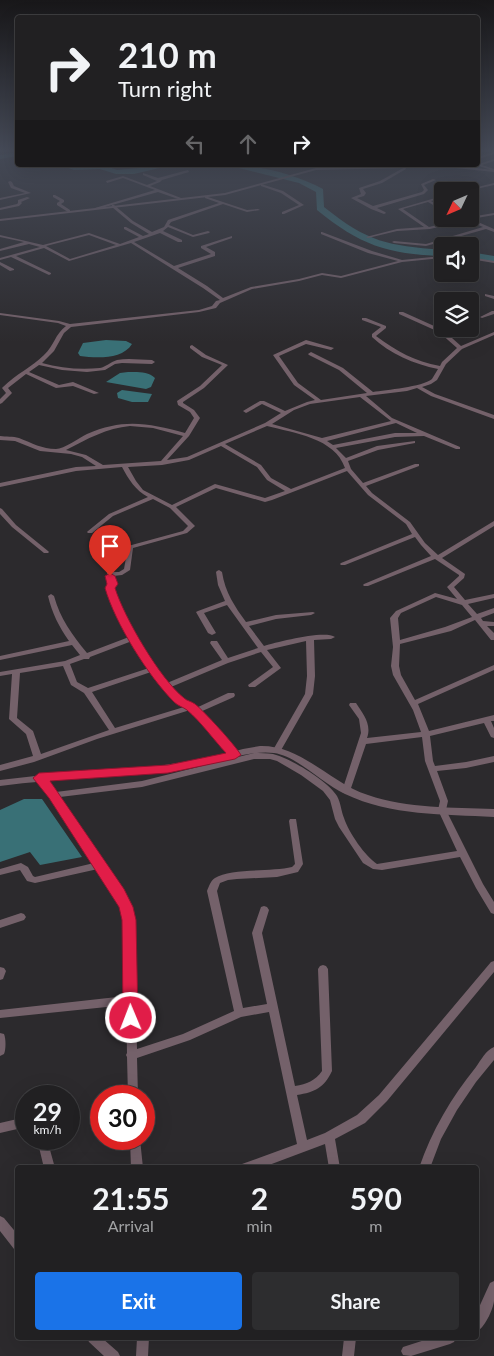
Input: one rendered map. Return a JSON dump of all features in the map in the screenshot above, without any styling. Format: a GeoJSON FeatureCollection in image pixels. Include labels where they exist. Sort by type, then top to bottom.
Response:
{"type":"FeatureCollection","features":[{"type":"Feature","properties":{"kind":"street"},"geometry":{"type":"LineString","coordinates":[[0,220],[36,215]]}},
{"type":"Feature","properties":{"kind":"street"},"geometry":{"type":"LineString","coordinates":[[124,215],[152,234]]}},
{"type":"Feature","properties":{"kind":"street"},"geometry":{"type":"LineString","coordinates":[[0,236],[43,246],[69,260],[160,231],[169,221],[187,215]]}},
{"type":"Feature","properties":{"kind":"street"},"geometry":{"type":"LineString","coordinates":[[409,215],[428,228]]}},
{"type":"Feature","properties":{"kind":"street"},"geometry":{"type":"LineString","coordinates":[[167,225],[194,236],[208,232]]}},
{"type":"Feature","properties":{"kind":"street"},"geometry":{"type":"LineString","coordinates":[[479,225],[494,231]]}},
{"type":"Feature","properties":{"kind":"street"},"geometry":{"type":"LineString","coordinates":[[368,237],[397,230],[434,227]]}},
{"type":"Feature","properties":{"kind":"street"},"geometry":{"type":"LineString","coordinates":[[125,228],[142,237]]}},
{"type":"Feature","properties":{"kind":"street"},"geometry":{"type":"LineString","coordinates":[[394,242],[426,245],[485,228]]}},
{"type":"Feature","properties":{"kind":"street"},"geometry":{"type":"LineString","coordinates":[[160,231],[180,241]]}},
{"type":"Feature","properties":{"kind":"street"},"geometry":{"type":"LineString","coordinates":[[322,233],[370,252],[402,260]]}},
{"type":"Feature","properties":{"kind":"street"},"geometry":{"type":"LineString","coordinates":[[0,259],[89,234],[120,244]]}},
{"type":"Feature","properties":{"kind":"street"},"geometry":{"type":"LineString","coordinates":[[174,268],[213,255],[214,253],[203,247],[231,237]]}},
{"type":"Feature","properties":{"kind":"street"},"geometry":{"type":"LineString","coordinates":[[130,241],[223,300]]}},
{"type":"Feature","properties":{"kind":"street"},"geometry":{"type":"LineString","coordinates":[[0,250],[30,242]]}},
{"type":"Feature","properties":{"kind":"street"},"geometry":{"type":"LineString","coordinates":[[12,256],[49,274]]}},
{"type":"Feature","properties":{"kind":"street"},"geometry":{"type":"LineString","coordinates":[[0,402],[9,394],[3,387],[52,350],[56,339],[70,326],[209,309],[223,300],[250,288],[322,274],[341,278],[402,260],[434,258]]}},
{"type":"Feature","properties":{"kind":"street"},"geometry":{"type":"LineString","coordinates":[[479,260],[494,262]]}},
{"type":"Feature","properties":{"kind":"street"},"geometry":{"type":"LineString","coordinates":[[0,263],[12,270]]}},
{"type":"Feature","properties":{"kind":"street"},"geometry":{"type":"LineString","coordinates":[[487,295],[494,298]]}},
{"type":"Feature","properties":{"kind":"street"},"geometry":{"type":"LineString","coordinates":[[482,317],[494,312]]}},
{"type":"Feature","properties":{"kind":"street"},"geometry":{"type":"LineString","coordinates":[[401,313],[441,331],[460,348]]}},
{"type":"Feature","properties":{"kind":"street"},"geometry":{"type":"LineString","coordinates":[[0,314],[59,322],[70,326]]}},
{"type":"Feature","properties":{"kind":"street"},"geometry":{"type":"LineString","coordinates":[[364,319],[384,327],[373,336],[392,350],[421,364],[441,368]]}},
{"type":"Feature","properties":{"kind":"street"},"geometry":{"type":"LineString","coordinates":[[0,485],[76,469],[162,463],[189,458],[267,424],[285,413],[318,400],[372,394],[417,386],[432,381],[441,368],[460,348],[494,333]]}},
{"type":"Feature","properties":{"kind":"street"},"geometry":{"type":"LineString","coordinates":[[318,400],[296,384],[276,355],[306,342],[331,348]]}},
{"type":"Feature","properties":{"kind":"street"},"geometry":{"type":"LineString","coordinates":[[162,463],[187,435],[197,418],[192,411],[180,404],[180,401],[202,387],[225,364],[204,356],[192,347]]}},
{"type":"Feature","properties":{"kind":"street"},"geometry":{"type":"LineString","coordinates":[[311,354],[340,369],[372,394]]}},
{"type":"Feature","properties":{"kind":"street"},"geometry":{"type":"LineString","coordinates":[[37,363],[59,369],[82,370],[104,369],[113,363],[127,361],[152,362]]}},
{"type":"Feature","properties":{"kind":"street"},"geometry":{"type":"LineString","coordinates":[[25,372],[58,387],[73,384],[96,393]]}},
{"type":"Feature","properties":{"kind":"street"},"geometry":{"type":"LineString","coordinates":[[417,386],[433,395],[494,416]]}},
{"type":"Feature","properties":{"kind":"street"},"geometry":{"type":"LineString","coordinates":[[362,395],[384,415],[395,422],[458,448]]}},
{"type":"Feature","properties":{"kind":"street"},"geometry":{"type":"LineString","coordinates":[[246,411],[262,402],[285,413]]}},
{"type":"Feature","properties":{"kind":"street"},"geometry":{"type":"LineString","coordinates":[[322,440],[395,422]]}},
{"type":"Feature","properties":{"kind":"street"},"geometry":{"type":"LineString","coordinates":[[60,450],[111,427],[128,424],[142,425],[187,435]]}},
{"type":"Feature","properties":{"kind":"street"},"geometry":{"type":"LineString","coordinates":[[267,424],[322,440],[332,447],[345,460],[348,469],[370,494],[394,511],[417,534],[423,544],[436,558],[462,574],[462,578],[452,584],[395,614],[394,624],[397,643],[395,660],[397,674],[414,703],[426,734],[432,769],[444,801],[442,810],[479,886],[494,910]]}},
{"type":"Feature","properties":{"kind":"street"},"geometry":{"type":"LineString","coordinates":[[332,447],[395,435],[424,434]]}},
{"type":"Feature","properties":{"kind":"street"},"geometry":{"type":"LineString","coordinates":[[0,438],[16,439],[40,449],[60,450],[84,456],[102,467]]}},
{"type":"Feature","properties":{"kind":"street"},"geometry":{"type":"LineString","coordinates":[[345,460],[377,448],[413,442]]}},
{"type":"Feature","properties":{"kind":"street"},"geometry":{"type":"LineString","coordinates":[[221,444],[259,466],[269,478],[290,491]]}},
{"type":"Feature","properties":{"kind":"street"},"geometry":{"type":"LineString","coordinates":[[110,574],[120,574],[127,570],[130,547],[190,529],[192,526],[172,507],[141,491],[133,482],[124,465]]}},
{"type":"Feature","properties":{"kind":"street"},"geometry":{"type":"LineString","coordinates":[[362,485],[417,465]]}},
{"type":"Feature","properties":{"kind":"street"},"geometry":{"type":"LineString","coordinates":[[172,507],[212,487],[226,488],[265,500],[348,469]]}},
{"type":"Feature","properties":{"kind":"street"},"geometry":{"type":"LineString","coordinates":[[90,532],[111,515],[152,497]]}},
{"type":"Feature","properties":{"kind":"street"},"geometry":{"type":"LineString","coordinates":[[0,510],[14,526],[46,552]]}},
{"type":"Feature","properties":{"kind":"street"},"geometry":{"type":"LineString","coordinates":[[366,585],[436,558],[494,523]]}},
{"type":"Feature","properties":{"kind":"street"},"geometry":{"type":"LineString","coordinates":[[343,564],[417,534]]}},
{"type":"Feature","properties":{"kind":"street"},"geometry":{"type":"LineString","coordinates":[[112,560],[110,574],[112,596],[153,669],[180,701],[193,709],[235,755]]}},
{"type":"Feature","properties":{"kind":"street"},"geometry":{"type":"LineString","coordinates":[[218,572],[221,585],[229,602],[277,668],[252,685]]}},
{"type":"Feature","properties":{"kind":"street"},"geometry":{"type":"LineString","coordinates":[[452,584],[450,587],[494,638]]}},
{"type":"Feature","properties":{"kind":"street"},"geometry":{"type":"LineString","coordinates":[[428,597],[435,595],[463,602],[494,596]]}},
{"type":"Feature","properties":{"kind":"street"},"geometry":{"type":"LineString","coordinates":[[51,596],[54,612],[86,657]]}},
{"type":"Feature","properties":{"kind":"street"},"geometry":{"type":"LineString","coordinates":[[212,633],[200,612],[229,602]]}},
{"type":"Feature","properties":{"kind":"street"},"geometry":{"type":"LineString","coordinates":[[397,643],[448,629],[474,616],[494,610]]}},
{"type":"Feature","properties":{"kind":"street"},"geometry":{"type":"LineString","coordinates":[[244,625],[276,617],[311,612]]}},
{"type":"Feature","properties":{"kind":"street"},"geometry":{"type":"LineString","coordinates":[[480,623],[494,624]]}},
{"type":"Feature","properties":{"kind":"street"},"geometry":{"type":"LineString","coordinates":[[166,686],[261,648],[310,638],[331,637]]}},
{"type":"Feature","properties":{"kind":"street"},"geometry":{"type":"LineString","coordinates":[[0,674],[66,663],[134,638]]}},
{"type":"Feature","properties":{"kind":"street"},"geometry":{"type":"LineString","coordinates":[[277,750],[308,694],[311,676],[310,638]]}},
{"type":"Feature","properties":{"kind":"street"},"geometry":{"type":"LineString","coordinates":[[0,658],[74,642]]}},
{"type":"Feature","properties":{"kind":"street"},"geometry":{"type":"LineString","coordinates":[[214,643],[228,661]]}},
{"type":"Feature","properties":{"kind":"street"},"geometry":{"type":"LineString","coordinates":[[66,663],[74,682],[87,691],[113,730]]}},
{"type":"Feature","properties":{"kind":"street"},"geometry":{"type":"LineString","coordinates":[[414,703],[494,667]]}},
{"type":"Feature","properties":{"kind":"street"},"geometry":{"type":"LineString","coordinates":[[87,691],[153,669]]}},
{"type":"Feature","properties":{"kind":"street"},"geometry":{"type":"LineString","coordinates":[[16,671],[13,719],[30,733],[38,758]]}},
{"type":"Feature","properties":{"kind":"street"},"geometry":{"type":"LineString","coordinates":[[0,768],[14,766],[113,730],[193,709],[231,695]]}},
{"type":"Feature","properties":{"kind":"street"},"geometry":{"type":"LineString","coordinates":[[346,791],[364,741],[363,719],[353,705]]}},
{"type":"Feature","properties":{"kind":"street"},"geometry":{"type":"LineString","coordinates":[[364,741],[426,734],[490,719],[494,735]]}},
{"type":"Feature","properties":{"kind":"street"},"geometry":{"type":"LineString","coordinates":[[0,783],[39,778],[164,769],[257,750],[277,750],[346,791],[365,799],[392,805],[494,813]]}},
{"type":"Feature","properties":{"kind":"street"},"geometry":{"type":"LineString","coordinates":[[54,794],[142,784],[254,756],[264,756],[281,761],[311,777],[329,791],[335,800],[345,829],[366,861],[371,865],[382,867],[463,853]]}},
{"type":"Feature","properties":{"kind":"street"},"geometry":{"type":"LineString","coordinates":[[432,769],[494,759]]}},
{"type":"Feature","properties":{"kind":"street"},"geometry":{"type":"LineString","coordinates":[[39,778],[54,794],[126,907],[129,920],[132,1085]]}},
{"type":"Feature","properties":{"kind":"street"},"geometry":{"type":"LineString","coordinates":[[239,1013],[212,891],[213,886],[218,880],[229,877],[285,873],[295,870],[299,864],[293,821]]}},
{"type":"Feature","properties":{"kind":"street"},"geometry":{"type":"LineString","coordinates":[[0,872],[21,866],[25,869],[30,879],[35,880],[100,865]]}},
{"type":"Feature","properties":{"kind":"street"},"geometry":{"type":"LineString","coordinates":[[264,910],[257,932],[303,1147]]}},
{"type":"Feature","properties":{"kind":"street"},"geometry":{"type":"LineString","coordinates":[[0,924],[21,916]]}},
{"type":"Feature","properties":{"kind":"street"},"geometry":{"type":"LineString","coordinates":[[254,1165],[329,1137],[361,1119],[384,1098],[494,965]]}},
{"type":"Feature","properties":{"kind":"street"},"geometry":{"type":"LineString","coordinates":[[291,1091],[317,1085],[323,1079],[327,1070],[323,969]]}},
{"type":"Feature","properties":{"kind":"street"},"geometry":{"type":"LineString","coordinates":[[0,1014],[131,1000]]}},
{"type":"Feature","properties":{"kind":"street"},"geometry":{"type":"LineString","coordinates":[[131,1055],[157,1048],[204,1030],[239,1013],[273,1006]]}},
{"type":"Feature","properties":{"kind":"street"},"geometry":{"type":"LineString","coordinates":[[0,1037],[0,1051]]}},
{"type":"Feature","properties":{"kind":"street"},"geometry":{"type":"LineString","coordinates":[[425,1165],[433,1141],[447,1116],[494,1052]]}},
{"type":"Feature","properties":{"kind":"street"},"geometry":{"type":"LineString","coordinates":[[0,1128],[15,1125]]}},
{"type":"Feature","properties":{"kind":"street"},"geometry":{"type":"LineString","coordinates":[[329,1137],[334,1165]]}},
{"type":"Feature","properties":{"kind":"street"},"geometry":{"type":"LineString","coordinates":[[45,1150],[49,1165]]}},
{"type":"Feature","properties":{"kind":"street"},"geometry":{"type":"LineString","coordinates":[[136,1150],[137,1165]]}},
{"type":"Feature","properties":{"kind":"street"},"geometry":{"type":"LineString","coordinates":[[0,1222],[15,1241]]}},
{"type":"Feature","properties":{"kind":"street"},"geometry":{"type":"LineString","coordinates":[[479,1317],[494,1287]]}},
{"type":"Feature","properties":{"kind":"street"},"geometry":{"type":"LineString","coordinates":[[95,1340],[114,1356]]}},
{"type":"Feature","properties":{"kind":"street"},"geometry":{"type":"LineString","coordinates":[[142,1356],[143,1340]]}},
{"type":"Feature","properties":{"kind":"street"},"geometry":{"type":"LineString","coordinates":[[348,1356],[350,1340]]}},
{"type":"Feature","properties":{"kind":"street"},"geometry":{"type":"LineString","coordinates":[[406,1351],[432,1340]]}},
{"type":"Feature","properties":{"kind":"water"},"geometry":{"type":"Polygon","coordinates":[[[106,340],[126,341],[132,344],[122,353],[108,357],[80,356],[78,353],[83,343],[106,340]]]}},
{"type":"Feature","properties":{"kind":"water"},"geometry":{"type":"Polygon","coordinates":[[[120,373],[146,373],[155,378],[151,387],[146,389],[106,382],[120,373]]]}},
{"type":"Feature","properties":{"kind":"water"},"geometry":{"type":"Polygon","coordinates":[[[122,390],[152,394],[148,402],[132,402],[118,398],[117,393],[122,390]]]}},
{"type":"Feature","properties":{"kind":"water"},"geometry":{"type":"Polygon","coordinates":[[[24,799],[42,799],[82,857],[40,865],[30,852],[0,862],[0,810],[24,799]]]}},
{"type":"Feature","properties":{"kind":"waterway"},"geometry":{"type":"LineString","coordinates":[[329,215],[344,228],[382,245],[406,250],[434,252]]}},
{"type":"Feature","properties":{"kind":"waterway"},"geometry":{"type":"LineString","coordinates":[[479,256],[494,259]]}},
{"type":"Feature","properties":{"kind":"route"},"geometry":{"type":"LineString","coordinates":[[110,576],[112,596],[134,638],[158,677],[180,701],[191,706],[235,755],[179,768],[39,778],[54,794],[119,893],[126,907],[129,920],[131,1018]]}}]}
